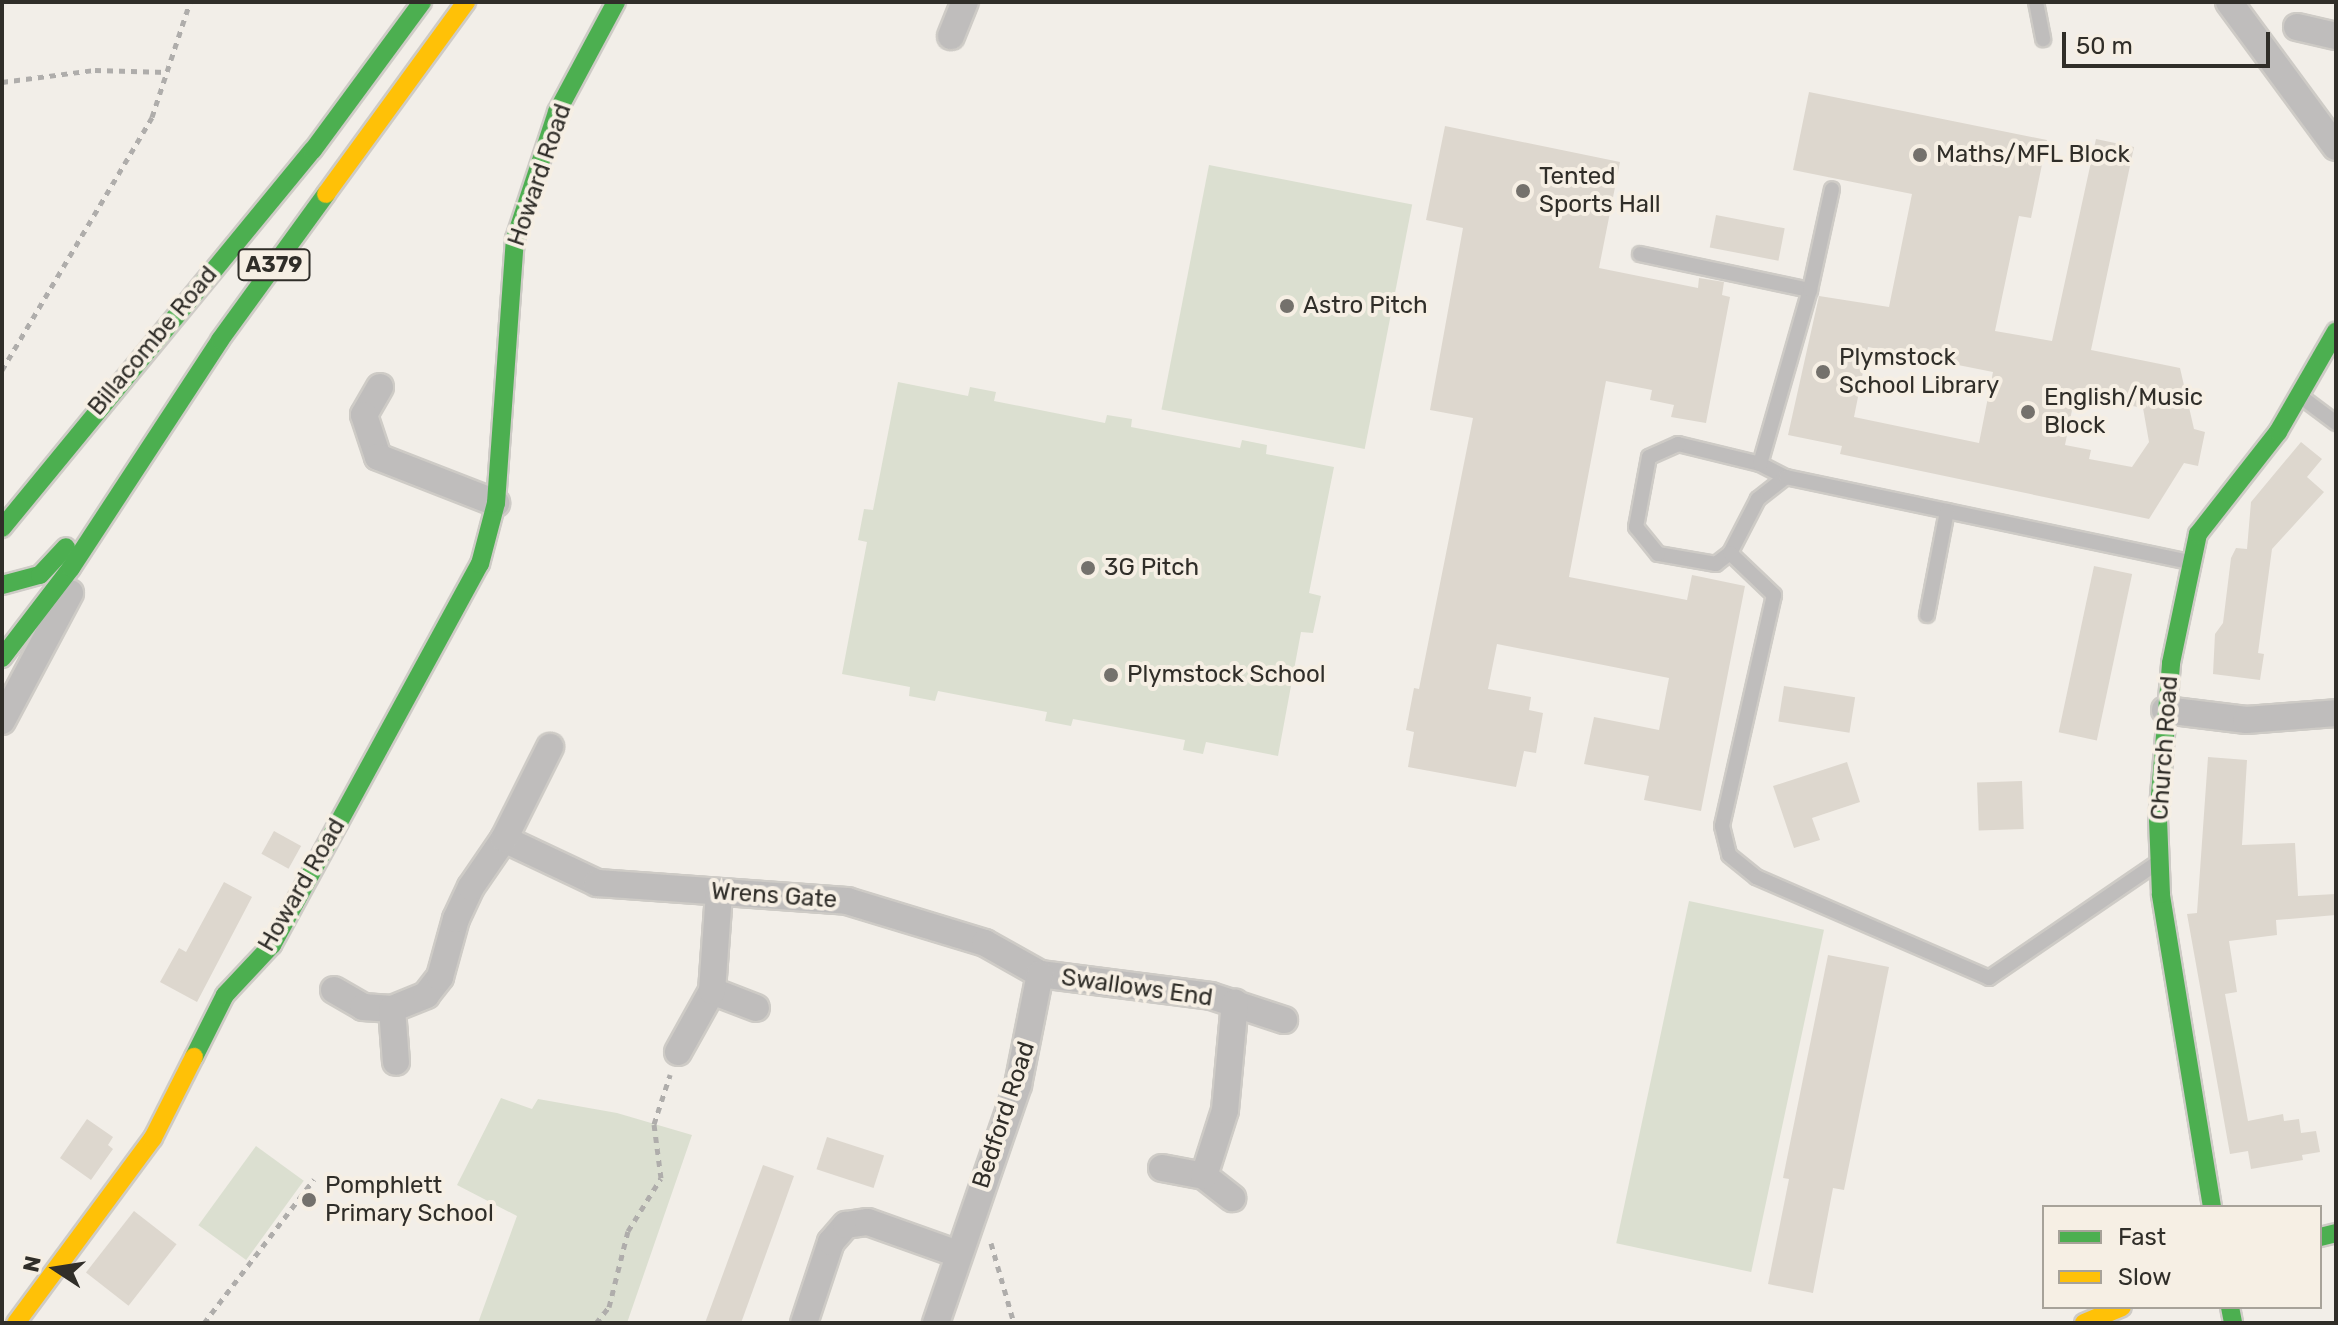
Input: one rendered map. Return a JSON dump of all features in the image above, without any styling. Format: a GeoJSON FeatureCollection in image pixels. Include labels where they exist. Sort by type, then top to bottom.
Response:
{"type":"FeatureCollection","features":[{"type":"Feature","properties":{"kind":"street","name":"Billacombe Road"},"geometry":{"type":"LineString","coordinates":[[2,528],[313,150],[422,2]]}},
{"type":"Feature","properties":{"kind":"street","name":"Billacombe Road"},"geometry":{"type":"LineString","coordinates":[[2,721],[33,666],[113,503],[137,464],[220,340],[466,2]]}},
{"type":"Feature","properties":{"kind":"street","name":"Howard Road"},"geometry":{"type":"LineString","coordinates":[[16,1323],[153,1138],[225,995],[272,945],[480,564],[496,503],[515,239],[557,112],[616,2]]}},
{"type":"Feature","properties":{"kind":"street"},"geometry":{"type":"LineString","coordinates":[[951,36],[965,2]]}},
{"type":"Feature","properties":{"kind":"street"},"geometry":{"type":"LineString","coordinates":[[2229,2],[2336,147]]}},
{"type":"Feature","properties":{"kind":"street"},"geometry":{"type":"LineString","coordinates":[[2297,27],[2336,36]]}},
{"type":"Feature","properties":{"kind":"street","name":"Church Road"},"geometry":{"type":"LineString","coordinates":[[2212,1205],[2160,861],[2165,710],[2190,562],[2198,534],[2300,396],[2336,331]]}},
{"type":"Feature","properties":{"kind":"street"},"geometry":{"type":"LineString","coordinates":[[380,387],[364,415],[378,457],[496,503]]}},
{"type":"Feature","properties":{"kind":"street","name":"A379"},"geometry":{"type":"LineString","coordinates":[[2,585],[40,575],[137,464]]}},
{"type":"Feature","properties":{"kind":"street","name":"Billacombe Road"},"geometry":{"type":"LineString","coordinates":[[2,658],[11,629],[113,503]]}},
{"type":"Feature","properties":{"kind":"street"},"geometry":{"type":"LineString","coordinates":[[11,629],[33,666]]}},
{"type":"Feature","properties":{"kind":"street"},"geometry":{"type":"LineString","coordinates":[[2165,710],[2246,720],[2336,713]]}},
{"type":"Feature","properties":{"kind":"street"},"geometry":{"type":"LineString","coordinates":[[334,990],[363,1007],[392,1009],[426,995],[440,977],[456,919],[504,839],[550,747]]}},
{"type":"Feature","properties":{"kind":"street","name":"Wrens Gate"},"geometry":{"type":"LineString","coordinates":[[504,839],[597,883],[847,901],[905,915],[985,943],[1040,974]]}},
{"type":"Feature","properties":{"kind":"street"},"geometry":{"type":"LineString","coordinates":[[678,1052],[712,991],[719,893]]}},
{"type":"Feature","properties":{"kind":"street","name":"Swallows End"},"geometry":{"type":"LineString","coordinates":[[1040,974],[1235,1002],[1284,1020]]}},
{"type":"Feature","properties":{"kind":"street","name":"Bedford Road"},"geometry":{"type":"LineString","coordinates":[[936,1323],[1018,1085],[1040,974]]}},
{"type":"Feature","properties":{"kind":"street"},"geometry":{"type":"LineString","coordinates":[[712,991],[756,1008]]}},
{"type":"Feature","properties":{"kind":"street","name":"Swallows End"},"geometry":{"type":"LineString","coordinates":[[1204,1176],[1225,1110],[1235,1002]]}},
{"type":"Feature","properties":{"kind":"street"},"geometry":{"type":"LineString","coordinates":[[392,1009],[396,1062]]}},
{"type":"Feature","properties":{"kind":"street"},"geometry":{"type":"LineString","coordinates":[[1162,1168],[1204,1176],[1232,1198]]}},
{"type":"Feature","properties":{"kind":"street"},"geometry":{"type":"LineString","coordinates":[[804,1323],[831,1242],[846,1225],[868,1222],[958,1254]]}},
{"type":"Feature","properties":{"kind":"street"},"geometry":{"type":"LineString","coordinates":[[2084,1323],[2117,1309]]}},
{"type":"Feature","properties":{"kind":"lane"},"geometry":{"type":"LineString","coordinates":[[2036,2],[2043,39]]}},
{"type":"Feature","properties":{"kind":"lane"},"geometry":{"type":"LineString","coordinates":[[1760,464],[1810,290],[1832,189]]}},
{"type":"Feature","properties":{"kind":"lane"},"geometry":{"type":"LineString","coordinates":[[1640,254],[1810,290]]}},
{"type":"Feature","properties":{"kind":"lane"},"geometry":{"type":"LineString","coordinates":[[2300,396],[2336,423]]}},
{"type":"Feature","properties":{"kind":"lane"},"geometry":{"type":"LineString","coordinates":[[1786,477],[1758,499],[1730,553],[1716,564],[1658,554],[1636,527],[1649,457],[1678,444],[1760,464],[1786,477],[2190,562]]}},
{"type":"Feature","properties":{"kind":"lane"},"geometry":{"type":"LineString","coordinates":[[1927,615],[1947,511]]}},
{"type":"Feature","properties":{"kind":"lane"},"geometry":{"type":"LineString","coordinates":[[1730,553],[1774,595],[1722,826],[1729,855],[1756,877],[1989,978],[2160,861]]}},
{"type":"Feature","properties":{"kind":"path"},"geometry":{"type":"LineString","coordinates":[[2,370],[152,117],[190,2]]}},
{"type":"Feature","properties":{"kind":"path"},"geometry":{"type":"LineString","coordinates":[[2,82],[95,70],[167,72]]}},
{"type":"Feature","properties":{"kind":"path"},"geometry":{"type":"LineString","coordinates":[[596,1323],[609,1307],[628,1231],[661,1178],[654,1124],[678,1052]]}},
{"type":"Feature","properties":{"kind":"path"},"geometry":{"type":"LineString","coordinates":[[204,1323],[314,1179]]}},
{"type":"Feature","properties":{"kind":"path"},"geometry":{"type":"LineString","coordinates":[[990,1240],[1014,1323]]}},
{"type":"Feature","properties":{"kind":"shaded area","name":"Astro Pitch"},"geometry":{"type":"Polygon","coordinates":[[[1209,165],[1412,204],[1365,449],[1161,409],[1209,165]]]}},
{"type":"Feature","properties":{"kind":"shaded area","name":"3G Pitch"},"geometry":{"type":"Polygon","coordinates":[[[898,382],[968,396],[970,387],[996,392],[994,401],[1105,423],[1107,415],[1132,419],[1131,427],[1240,448],[1242,440],[1267,445],[1266,454],[1334,467],[1309,593],[1321,596],[1313,633],[1301,632],[1278,756],[1206,742],[1203,754],[1183,750],[1185,740],[1073,719],[1071,726],[1045,721],[1047,712],[938,691],[935,701],[909,696],[910,687],[842,674],[867,542],[858,540],[864,509],[873,510],[898,382]]]}},
{"type":"Feature","properties":{"kind":"shaded area"},"geometry":{"type":"Polygon","coordinates":[[[1689,901],[1824,930],[1751,1272],[1616,1243],[1689,901]]]}},
{"type":"Feature","properties":{"kind":"shaded area"},"geometry":{"type":"Polygon","coordinates":[[[501,1098],[532,1109],[538,1099],[617,1113],[692,1135],[627,1323],[478,1323],[517,1216],[457,1185],[501,1098]]]}},
{"type":"Feature","properties":{"kind":"shaded area"},"geometry":{"type":"Polygon","coordinates":[[[256,1146],[304,1181],[246,1260],[198,1225],[256,1146]]]}},
{"type":"Feature","properties":{"kind":"building"},"geometry":{"type":"Polygon","coordinates":[[[1809,92],[2047,140],[2031,218],[2019,216],[1995,331],[2052,341],[2096,139],[2134,147],[2091,350],[2180,368],[2194,429],[2205,432],[2198,466],[2184,463],[2149,519],[1840,454],[1842,446],[1788,435],[1819,296],[1889,307],[1912,194],[1793,170],[1809,92]],[[1868,347],[1854,417],[1979,443],[1993,372],[1868,347]],[[2075,395],[2065,445],[2091,450],[2089,459],[2132,467],[2149,442],[2143,408],[2075,395]]]}},
{"type":"Feature","properties":{"kind":"building"},"geometry":{"type":"Polygon","coordinates":[[[1445,126],[1620,162],[1599,268],[1698,288],[1699,278],[1724,282],[1722,295],[1730,297],[1706,423],[1671,417],[1674,405],[1650,400],[1652,390],[1606,381],[1569,577],[1687,600],[1692,575],[1745,586],[1701,811],[1644,800],[1649,776],[1584,764],[1594,717],[1659,730],[1669,678],[1497,644],[1488,689],[1531,697],[1529,710],[1543,713],[1536,753],[1524,751],[1516,787],[1408,767],[1414,732],[1406,730],[1414,688],[1419,689],[1473,418],[1430,410],[1463,228],[1426,220],[1445,126]]]}},
{"type":"Feature","properties":{"kind":"building"},"geometry":{"type":"Polygon","coordinates":[[[1716,215],[1785,228],[1778,261],[1710,247],[1716,215]]]}},
{"type":"Feature","properties":{"kind":"building"},"geometry":{"type":"Polygon","coordinates":[[[2301,442],[2322,459],[2307,477],[2324,492],[2272,549],[2258,653],[2264,654],[2260,680],[2213,674],[2215,634],[2223,623],[2231,558],[2236,548],[2247,549],[2251,502],[2301,442]]]}},
{"type":"Feature","properties":{"kind":"building"},"geometry":{"type":"Polygon","coordinates":[[[2094,566],[2132,574],[2097,740],[2059,732],[2094,566]]]}},
{"type":"Feature","properties":{"kind":"building"},"geometry":{"type":"Polygon","coordinates":[[[1784,686],[1855,697],[1849,733],[1778,722],[1784,686]]]}},
{"type":"Feature","properties":{"kind":"building"},"geometry":{"type":"Polygon","coordinates":[[[2208,757],[2247,760],[2242,845],[2295,843],[2298,896],[2336,894],[2336,915],[2276,920],[2277,935],[2229,941],[2237,992],[2225,994],[2248,1121],[2283,1114],[2284,1121],[2299,1119],[2301,1133],[2316,1131],[2320,1152],[2302,1155],[2303,1160],[2251,1169],[2248,1151],[2230,1154],[2187,914],[2197,913],[2208,757]]]}},
{"type":"Feature","properties":{"kind":"building"},"geometry":{"type":"Polygon","coordinates":[[[1847,762],[1860,802],[1812,818],[1820,840],[1794,848],[1773,786],[1847,762]]]}},
{"type":"Feature","properties":{"kind":"building"},"geometry":{"type":"Polygon","coordinates":[[[2022,781],[2024,829],[1979,831],[1977,783],[2022,781]]]}},
{"type":"Feature","properties":{"kind":"building"},"geometry":{"type":"Polygon","coordinates":[[[274,831],[301,846],[289,869],[261,854],[274,831]]]}},
{"type":"Feature","properties":{"kind":"building"},"geometry":{"type":"Polygon","coordinates":[[[224,882],[252,897],[197,1002],[160,982],[179,948],[186,952],[224,882]]]}},
{"type":"Feature","properties":{"kind":"building"},"geometry":{"type":"Polygon","coordinates":[[[1828,955],[1889,967],[1844,1190],[1833,1188],[1813,1293],[1768,1284],[1789,1179],[1783,1178],[1828,955]]]}},
{"type":"Feature","properties":{"kind":"building"},"geometry":{"type":"Polygon","coordinates":[[[87,1119],[113,1137],[108,1145],[113,1149],[91,1180],[60,1158],[87,1119]]]}},
{"type":"Feature","properties":{"kind":"building"},"geometry":{"type":"Polygon","coordinates":[[[827,1137],[884,1156],[874,1188],[816,1169],[827,1137]]]}},
{"type":"Feature","properties":{"kind":"building"},"geometry":{"type":"Polygon","coordinates":[[[763,1165],[794,1176],[741,1323],[705,1323],[763,1165]]]}},
{"type":"Feature","properties":{"kind":"building"},"geometry":{"type":"Polygon","coordinates":[[[134,1211],[177,1244],[129,1306],[86,1272],[134,1211]]]}},
{"type":"Feature","properties":{"kind":"traffic: fast"},"geometry":{"type":"LineString","coordinates":[[2,528],[313,150],[422,2]]}},
{"type":"Feature","properties":{"kind":"traffic: fast"},"geometry":{"type":"LineString","coordinates":[[194,1057],[225,995],[272,945],[480,564],[496,503],[515,239],[557,112],[616,2]]}},
{"type":"Feature","properties":{"kind":"traffic: fast"},"geometry":{"type":"LineString","coordinates":[[2,658],[71,568],[220,340],[326,194]]}},
{"type":"Feature","properties":{"kind":"traffic: fast"},"geometry":{"type":"LineString","coordinates":[[2212,1205],[2161,894],[2158,819],[2171,663],[2198,534],[2278,432],[2336,331]]}},
{"type":"Feature","properties":{"kind":"traffic: fast"},"geometry":{"type":"LineString","coordinates":[[2,585],[40,575],[66,547]]}},
{"type":"Feature","properties":{"kind":"traffic: fast"},"geometry":{"type":"LineString","coordinates":[[2322,1236],[2336,1233]]}},
{"type":"Feature","properties":{"kind":"traffic: fast"},"geometry":{"type":"LineString","coordinates":[[2230,1309],[2233,1323]]}},
{"type":"Feature","properties":{"kind":"traffic: slow"},"geometry":{"type":"LineString","coordinates":[[326,194],[466,2]]}},
{"type":"Feature","properties":{"kind":"traffic: slow"},"geometry":{"type":"LineString","coordinates":[[16,1323],[153,1138],[194,1057]]}},
{"type":"Feature","properties":{"kind":"traffic: slow"},"geometry":{"type":"LineString","coordinates":[[2084,1323],[2117,1309]]}},
{"type":"Feature","properties":{"kind":"place","name":"Maths/MFL Block"},"geometry":{"type":"Point","coordinates":[1920,155]}},
{"type":"Feature","properties":{"kind":"place","name":"Tented Sports Hall"},"geometry":{"type":"Point","coordinates":[1523,191]}},
{"type":"Feature","properties":{"kind":"place","name":"Astro Pitch"},"geometry":{"type":"Point","coordinates":[1287,306]}},
{"type":"Feature","properties":{"kind":"place","name":"Plymstock School Library"},"geometry":{"type":"Point","coordinates":[1823,372]}},
{"type":"Feature","properties":{"kind":"place","name":"English/Music Block"},"geometry":{"type":"Point","coordinates":[2028,412]}},
{"type":"Feature","properties":{"kind":"place","name":"3G Pitch"},"geometry":{"type":"Point","coordinates":[1088,568]}},
{"type":"Feature","properties":{"kind":"place","name":"Plymstock School"},"geometry":{"type":"Point","coordinates":[1111,675]}},
{"type":"Feature","properties":{"kind":"place","name":"Pomphlett Primary School"},"geometry":{"type":"Point","coordinates":[309,1200]}}]}
